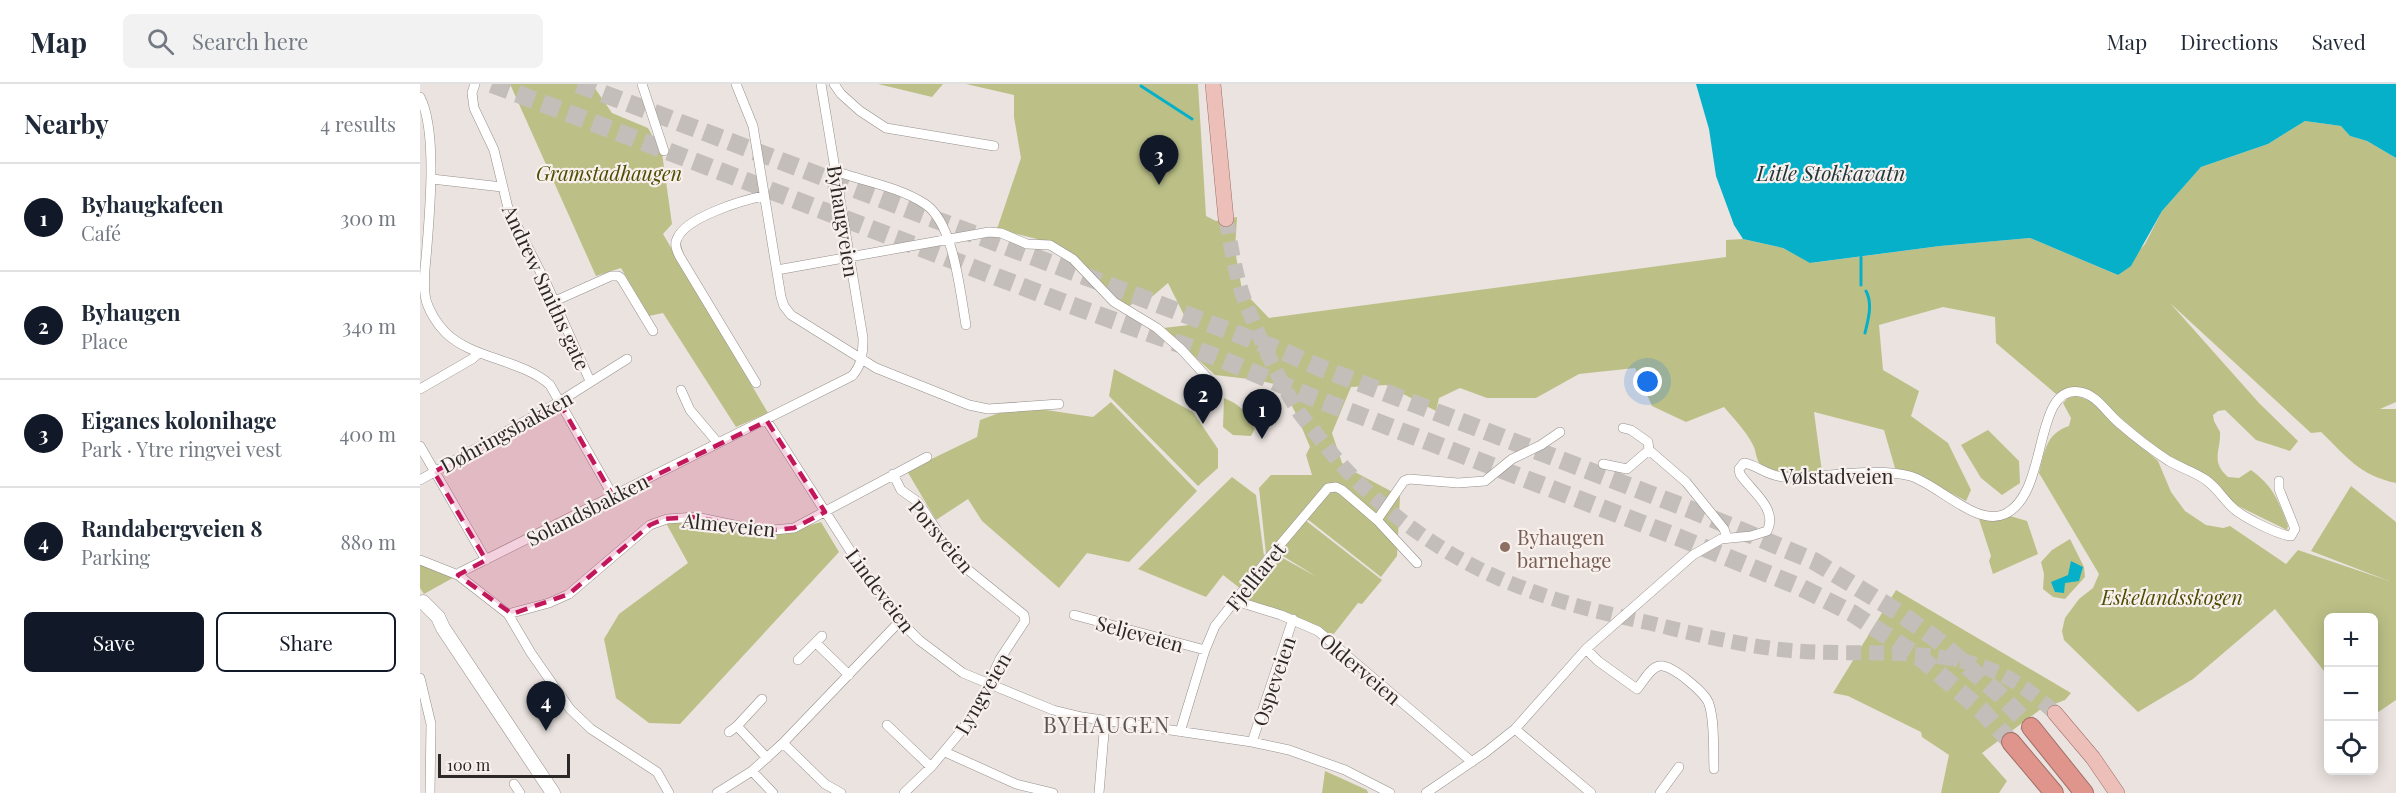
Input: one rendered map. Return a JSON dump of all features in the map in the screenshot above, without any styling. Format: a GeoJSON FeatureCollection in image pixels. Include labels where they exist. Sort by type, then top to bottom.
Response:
{"type":"FeatureCollection","features":[{"type":"Feature","properties":{"kind":"highway"},"geometry":{"type":"LineString","coordinates":[[2031,727],[2084,793]]}},
{"type":"Feature","properties":{"kind":"highway"},"geometry":{"type":"LineString","coordinates":[[2012,742],[2054,793]]}},
{"type":"Feature","properties":{"kind":"main road"},"geometry":{"type":"LineString","coordinates":[[1213,84],[1226,219]]}},
{"type":"Feature","properties":{"kind":"main road"},"geometry":{"type":"LineString","coordinates":[[421,605],[443,628],[554,793]]}},
{"type":"Feature","properties":{"kind":"main road"},"geometry":{"type":"LineString","coordinates":[[2055,713],[2086,749],[2117,793]]}},
{"type":"Feature","properties":{"kind":"street","name":"Andrew Smiths gate"},"geometry":{"type":"LineString","coordinates":[[475,84],[472,93],[474,108],[494,150],[508,208],[555,301],[590,381],[627,359]]}},
{"type":"Feature","properties":{"kind":"street"},"geometry":{"type":"LineString","coordinates":[[642,84],[664,151]]}},
{"type":"Feature","properties":{"kind":"street"},"geometry":{"type":"LineString","coordinates":[[736,84],[753,126],[781,297],[787,311],[876,368],[979,408],[1059,404]]}},
{"type":"Feature","properties":{"kind":"street","name":"Byhaugveien"},"geometry":{"type":"LineString","coordinates":[[821,84],[863,338],[862,359]]}},
{"type":"Feature","properties":{"kind":"street"},"geometry":{"type":"LineString","coordinates":[[834,84],[841,94],[860,111],[886,128],[994,146]]}},
{"type":"Feature","properties":{"kind":"street"},"geometry":{"type":"LineString","coordinates":[[420,97],[426,110],[432,179],[425,274],[426,299],[445,332],[478,352],[547,382],[613,496]]}},
{"type":"Feature","properties":{"kind":"street"},"geometry":{"type":"LineString","coordinates":[[837,174],[841,173],[926,204],[950,240],[966,325]]}},
{"type":"Feature","properties":{"kind":"street"},"geometry":{"type":"LineString","coordinates":[[432,179],[502,188]]}},
{"type":"Feature","properties":{"kind":"street"},"geometry":{"type":"LineString","coordinates":[[756,382],[680,257],[676,239],[683,231],[706,215],[741,201],[764,196]]}},
{"type":"Feature","properties":{"kind":"street"},"geometry":{"type":"LineString","coordinates":[[777,270],[997,232],[1027,244],[1045,244],[1082,267],[1114,302],[1130,314],[1157,328],[1182,350],[1213,384]]}},
{"type":"Feature","properties":{"kind":"street"},"geometry":{"type":"LineString","coordinates":[[555,301],[611,276],[618,276],[653,331]]}},
{"type":"Feature","properties":{"kind":"street"},"geometry":{"type":"LineString","coordinates":[[420,388],[472,359],[478,352]]}},
{"type":"Feature","properties":{"kind":"street","name":"Solandsbakken"},"geometry":{"type":"LineString","coordinates":[[458,575],[852,376],[858,370],[862,359]]}},
{"type":"Feature","properties":{"kind":"street","name":"Døhringsbakken"},"geometry":{"type":"LineString","coordinates":[[420,480],[559,402],[588,385],[590,381]]}},
{"type":"Feature","properties":{"kind":"street"},"geometry":{"type":"LineString","coordinates":[[681,390],[690,410],[718,443]]}},
{"type":"Feature","properties":{"kind":"street","name":"Vølstadveien"},"geometry":{"type":"LineString","coordinates":[[1426,793],[1515,729],[1586,649],[1693,555],[1716,541],[1764,533],[1770,524],[1765,506],[1740,474],[1739,469],[1744,463],[1768,475],[1783,477],[1884,473],[1911,476],[1982,515],[1993,516],[2006,513],[2019,502],[2029,486],[2052,408],[2061,397],[2074,392],[2091,396],[2120,424],[2166,459],[2204,478],[2238,512],[2291,537],[2295,526],[2279,489],[2278,481]]}},
{"type":"Feature","properties":{"kind":"street","name":"Lindeveien"},"geometry":{"type":"LineString","coordinates":[[766,421],[871,584],[900,621],[919,640],[963,674],[1053,710],[1105,721],[1252,742],[1324,761],[1362,777],[1390,793]]}},
{"type":"Feature","properties":{"kind":"street"},"geometry":{"type":"LineString","coordinates":[[1623,428],[1648,442],[1649,450],[1674,470],[1698,494],[1724,529],[1727,538]]}},
{"type":"Feature","properties":{"kind":"street"},"geometry":{"type":"LineString","coordinates":[[1377,520],[1406,480],[1474,483],[1485,481],[1512,459],[1541,445],[1560,432]]}},
{"type":"Feature","properties":{"kind":"street"},"geometry":{"type":"LineString","coordinates":[[420,446],[486,560]]}},
{"type":"Feature","properties":{"kind":"street"},"geometry":{"type":"LineString","coordinates":[[1603,464],[1627,469],[1649,450]]}},
{"type":"Feature","properties":{"kind":"street","name":"Almeveien"},"geometry":{"type":"LineString","coordinates":[[508,615],[549,603],[569,594],[650,525],[664,519],[696,517],[764,531],[794,528],[927,457]]}},
{"type":"Feature","properties":{"kind":"street","name":"Porsveien"},"geometry":{"type":"LineString","coordinates":[[893,474],[901,490],[918,502],[952,553],[967,569],[1024,615]]}},
{"type":"Feature","properties":{"kind":"street","name":"Fjellfaret"},"geometry":{"type":"LineString","coordinates":[[1180,732],[1205,650],[1215,626],[1328,488],[1336,487],[1342,490],[1377,520],[1418,563]]}},
{"type":"Feature","properties":{"kind":"street"},"geometry":{"type":"LineString","coordinates":[[420,560],[458,575],[508,615],[566,705],[591,729],[657,772],[669,793]]}},
{"type":"Feature","properties":{"kind":"street","name":"Olderveien"},"geometry":{"type":"LineString","coordinates":[[1236,601],[1293,619],[1327,638],[1472,762]]}},
{"type":"Feature","properties":{"kind":"street","name":"Lyngveien"},"geometry":{"type":"LineString","coordinates":[[904,793],[945,752],[962,730],[982,698],[1000,659],[1024,624],[1024,615]]}},
{"type":"Feature","properties":{"kind":"street","name":"Seljeveien"},"geometry":{"type":"LineString","coordinates":[[1074,615],[1205,650]]}},
{"type":"Feature","properties":{"kind":"street","name":"Ospeveien"},"geometry":{"type":"LineString","coordinates":[[1252,742],[1293,619]]}},
{"type":"Feature","properties":{"kind":"street"},"geometry":{"type":"LineString","coordinates":[[717,793],[752,771],[783,743],[900,621]]}},
{"type":"Feature","properties":{"kind":"street"},"geometry":{"type":"LineString","coordinates":[[798,660],[819,639],[849,675]]}},
{"type":"Feature","properties":{"kind":"street"},"geometry":{"type":"LineString","coordinates":[[1586,649],[1598,661],[1637,689],[1652,670],[1665,665],[1704,694],[1710,708],[1714,769]]}},
{"type":"Feature","properties":{"kind":"street"},"geometry":{"type":"LineString","coordinates":[[420,678],[431,724],[430,793]]}},
{"type":"Feature","properties":{"kind":"street"},"geometry":{"type":"LineString","coordinates":[[762,699],[733,729],[767,758]]}},
{"type":"Feature","properties":{"kind":"street"},"geometry":{"type":"LineString","coordinates":[[1099,793],[1105,721]]}},
{"type":"Feature","properties":{"kind":"street"},"geometry":{"type":"LineString","coordinates":[[887,725],[931,766]]}},
{"type":"Feature","properties":{"kind":"street"},"geometry":{"type":"LineString","coordinates":[[1515,729],[1588,792]]}},
{"type":"Feature","properties":{"kind":"street"},"geometry":{"type":"LineString","coordinates":[[783,743],[825,784],[841,793]]}},
{"type":"Feature","properties":{"kind":"street"},"geometry":{"type":"LineString","coordinates":[[945,752],[1016,784],[1053,793]]}},
{"type":"Feature","properties":{"kind":"street"},"geometry":{"type":"LineString","coordinates":[[1660,793],[1679,767]]}},
{"type":"Feature","properties":{"kind":"street"},"geometry":{"type":"LineString","coordinates":[[752,771],[773,793]]}},
{"type":"Feature","properties":{"kind":"street"},"geometry":{"type":"LineString","coordinates":[[514,784],[520,793]]}},
{"type":"Feature","properties":{"kind":"highlighted area"},"geometry":{"type":"Polygon","coordinates":[[[559,402],[613,496],[767,421],[825,512],[794,528],[763,531],[696,517],[664,519],[650,525],[569,594],[512,614],[458,575],[486,560],[434,472],[559,402]]]}},
{"type":"Feature","properties":{"kind":"green space","name":"Gramstadhaugen"},"geometry":{"type":"Polygon","coordinates":[[[510,84],[592,84],[612,113],[648,128],[662,153],[672,224],[663,234],[768,413],[736,427],[663,313],[649,316],[621,268],[596,276],[510,84]]]}},
{"type":"Feature","properties":{"kind":"green space"},"geometry":{"type":"Polygon","coordinates":[[[878,84],[943,84],[932,97],[878,84]]]}},
{"type":"Feature","properties":{"kind":"green space"},"geometry":{"type":"Polygon","coordinates":[[[966,84],[1198,84],[1206,216],[1216,221],[1237,217],[1235,250],[1242,290],[1269,318],[1726,257],[1726,240],[1743,239],[1783,248],[1811,263],[1940,246],[2030,238],[2118,275],[2145,244],[2162,211],[2201,167],[2268,144],[2305,121],[2341,126],[2350,136],[2367,141],[2396,158],[2396,402],[2380,409],[2396,409],[2396,483],[2383,480],[2354,464],[2321,432],[2311,433],[2170,303],[2259,403],[2298,441],[2290,451],[2256,440],[2225,410],[2213,415],[2220,432],[2219,466],[2228,477],[2239,478],[2251,470],[2259,476],[2278,501],[2288,526],[2287,530],[2236,505],[2177,460],[2156,448],[2087,389],[2056,394],[1996,343],[1995,317],[1943,307],[1879,325],[1883,370],[1919,391],[1911,416],[1948,443],[1971,490],[1966,501],[1919,476],[1895,468],[1884,430],[1814,412],[1822,472],[1791,474],[1768,470],[1760,464],[1750,440],[1724,407],[1686,422],[1652,406],[1635,368],[1579,374],[1536,398],[1487,398],[1460,388],[1439,398],[1436,411],[1386,385],[1351,387],[1332,433],[1342,463],[1400,496],[1397,556],[1381,577],[1306,518],[1305,520],[1382,580],[1362,604],[1358,603],[1333,635],[1245,598],[1279,556],[1317,577],[1278,553],[1300,523],[1266,554],[1259,488],[1271,475],[1312,475],[1306,455],[1310,447],[1282,386],[1257,380],[1215,375],[1163,328],[1189,325],[1168,283],[1147,301],[1136,301],[1127,308],[1080,261],[1037,239],[997,229],[1021,158],[1014,117],[1014,95],[966,84]]]}},
{"type":"Feature","properties":{"kind":"green space"},"geometry":{"type":"Polygon","coordinates":[[[1114,369],[1193,412],[1218,449],[1218,468],[1198,486],[1109,396],[1114,369]]]}},
{"type":"Feature","properties":{"kind":"green space","name":"Eskelandsskogen"},"geometry":{"type":"Polygon","coordinates":[[[2076,396],[2089,400],[2158,461],[2171,492],[2185,511],[2206,525],[2223,528],[2230,526],[2286,564],[2298,550],[2389,581],[2311,551],[2351,486],[2396,522],[2396,700],[2378,712],[2378,613],[2324,613],[2324,671],[2275,609],[2193,679],[2138,712],[2064,640],[2062,631],[2065,618],[2079,599],[2093,588],[2099,574],[2039,473],[2051,438],[2061,429],[2069,426],[2071,418],[2063,403],[2068,398],[2076,396]]]}},
{"type":"Feature","properties":{"kind":"green space"},"geometry":{"type":"Polygon","coordinates":[[[1224,398],[1247,413],[1255,428],[1251,436],[1233,435],[1223,427],[1224,398]]]}},
{"type":"Feature","properties":{"kind":"green space"},"geometry":{"type":"Polygon","coordinates":[[[1111,402],[1197,491],[1129,562],[1087,553],[1059,588],[982,521],[968,499],[936,520],[907,471],[977,437],[980,420],[1019,406],[1093,417],[1111,402]]]}},
{"type":"Feature","properties":{"kind":"green space"},"geometry":{"type":"Polygon","coordinates":[[[1988,430],[2019,461],[2020,483],[2002,495],[1981,478],[1961,445],[1988,430]]]}},
{"type":"Feature","properties":{"kind":"green space"},"geometry":{"type":"Polygon","coordinates":[[[1232,477],[1256,495],[1264,556],[1241,589],[1223,575],[1206,597],[1138,569],[1232,477]]]}},
{"type":"Feature","properties":{"kind":"green space"},"geometry":{"type":"Polygon","coordinates":[[[1978,516],[1998,521],[2010,516],[2027,521],[2038,554],[1993,574],[1989,561],[1991,556],[1978,516]]]}},
{"type":"Feature","properties":{"kind":"green space"},"geometry":{"type":"Polygon","coordinates":[[[681,520],[704,522],[768,537],[821,522],[839,552],[680,724],[649,723],[616,698],[604,639],[619,614],[688,563],[666,523],[681,520]]]}},
{"type":"Feature","properties":{"kind":"green space"},"geometry":{"type":"Polygon","coordinates":[[[2070,539],[2084,567],[2085,577],[2065,599],[2053,597],[2043,589],[2044,574],[2041,562],[2052,550],[2070,539]]]}},
{"type":"Feature","properties":{"kind":"green space"},"geometry":{"type":"Polygon","coordinates":[[[420,560],[458,575],[424,594],[420,588],[420,560]]]}},
{"type":"Feature","properties":{"kind":"green space"},"geometry":{"type":"Polygon","coordinates":[[[1896,590],[2071,693],[2065,700],[2041,709],[1982,753],[2007,781],[1999,793],[1941,793],[1949,755],[1922,737],[1921,732],[1848,696],[1833,693],[1896,590]]]}},
{"type":"Feature","properties":{"kind":"green space"},"geometry":{"type":"Polygon","coordinates":[[[1325,771],[1367,790],[1368,793],[1322,793],[1325,771]]]}},
{"type":"Feature","properties":{"kind":"water","name":"Litle Stokkavatn"},"geometry":{"type":"Polygon","coordinates":[[[1696,84],[2396,84],[2396,158],[2367,141],[2350,136],[2341,126],[2305,121],[2268,144],[2201,167],[2162,211],[2131,266],[2118,275],[2030,238],[1940,246],[1810,263],[1783,248],[1743,239],[1734,225],[1716,176],[1709,129],[1696,84]]]}},
{"type":"Feature","properties":{"kind":"water"},"geometry":{"type":"Polygon","coordinates":[[[2071,561],[2083,567],[2079,581],[2065,583],[2064,593],[2055,592],[2051,582],[2068,575],[2071,561]]]}},
{"type":"Feature","properties":{"kind":"waterway"},"geometry":{"type":"LineString","coordinates":[[1141,86],[1192,119]]}},
{"type":"Feature","properties":{"kind":"waterway"},"geometry":{"type":"LineString","coordinates":[[1861,257],[1861,285]]}},
{"type":"Feature","properties":{"kind":"waterway"},"geometry":{"type":"LineString","coordinates":[[1865,333],[1870,307],[1866,291]]}},
{"type":"Feature","properties":{"kind":"tunnel"},"geometry":{"type":"LineString","coordinates":[[492,84],[1065,303],[1216,357],[1309,396],[1680,538],[1800,587],[1852,613],[1922,659],[1981,710],[2011,742]]}},
{"type":"Feature","properties":{"kind":"tunnel"},"geometry":{"type":"LineString","coordinates":[[578,84],[1282,351],[1689,509],[1814,561],[1898,612],[1936,639],[1998,693],[2031,727]]}},
{"type":"Feature","properties":{"kind":"tunnel"},"geometry":{"type":"LineString","coordinates":[[1226,219],[1235,266],[1245,300],[1270,359],[1298,410],[1341,464],[1363,487],[1411,528],[1438,546],[1493,576],[1538,594],[1700,635],[1785,650],[1914,654],[1965,662],[1989,669],[2016,683],[2055,713]]}},
{"type":"Feature","properties":{"kind":"place","name":"Eiganes kolonihage"},"geometry":{"type":"Point","coordinates":[1159,185]}},
{"type":"Feature","properties":{"kind":"place","name":"Byhaugen"},"geometry":{"type":"Point","coordinates":[1203,424]}},
{"type":"Feature","properties":{"kind":"place","name":"Byhaugkafeen"},"geometry":{"type":"Point","coordinates":[1262,439]}},
{"type":"Feature","properties":{"kind":"place","name":"Byhaugen barnehage"},"geometry":{"type":"Point","coordinates":[1505,547]}},
{"type":"Feature","properties":{"kind":"place","name":"Randabergveien 8"},"geometry":{"type":"Point","coordinates":[546,731]}},
{"type":"Feature","properties":{"kind":"district","name":"BYHAUGEN"},"geometry":{"type":"Point","coordinates":[1107,724]}}]}
